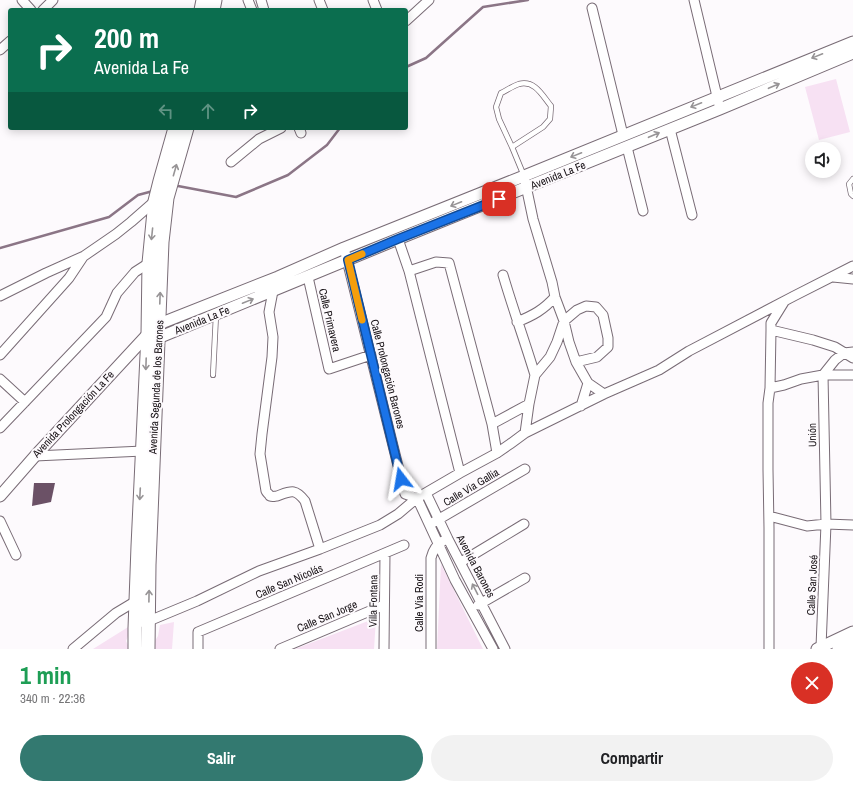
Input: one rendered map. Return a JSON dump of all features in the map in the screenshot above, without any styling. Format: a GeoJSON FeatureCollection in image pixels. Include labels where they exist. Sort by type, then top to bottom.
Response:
{"type":"FeatureCollection","features":[{"type":"Feature","properties":{"kind":"main road","name":"Avenida Segunda de los Barones"},"geometry":{"type":"LineString","coordinates":[[148,649],[153,336],[149,263],[155,201],[174,130]]}},
{"type":"Feature","properties":{"kind":"main road","name":"Avenida Segunda de los Barones"},"geometry":{"type":"LineString","coordinates":[[135,649],[142,451],[153,336],[159,324],[164,216],[167,198],[186,130]]}},
{"type":"Feature","properties":{"kind":"main road"},"geometry":{"type":"LineString","coordinates":[[839,649],[853,642]]}},
{"type":"Feature","properties":{"kind":"street"},"geometry":{"type":"LineString","coordinates":[[22,0],[29,8]]}},
{"type":"Feature","properties":{"kind":"street"},"geometry":{"type":"LineString","coordinates":[[45,8],[53,0]]}},
{"type":"Feature","properties":{"kind":"street"},"geometry":{"type":"LineString","coordinates":[[408,19],[429,0]]}},
{"type":"Feature","properties":{"kind":"street"},"geometry":{"type":"LineString","coordinates":[[694,0],[720,109]]}},
{"type":"Feature","properties":{"kind":"street"},"geometry":{"type":"LineString","coordinates":[[592,8],[623,135]]}},
{"type":"Feature","properties":{"kind":"street","name":"Avenida La Fe"},"geometry":{"type":"LineString","coordinates":[[159,324],[278,277],[344,248],[853,42]]}},
{"type":"Feature","properties":{"kind":"street","name":"Avenida La Fe"},"geometry":{"type":"LineString","coordinates":[[153,336],[273,292],[398,239],[720,109],[853,53]]}},
{"type":"Feature","properties":{"kind":"street"},"geometry":{"type":"LineString","coordinates":[[670,128],[692,215]]}},
{"type":"Feature","properties":{"kind":"street"},"geometry":{"type":"LineString","coordinates":[[231,162],[259,139],[277,130]]}},
{"type":"Feature","properties":{"kind":"street"},"geometry":{"type":"LineString","coordinates":[[627,147],[644,211]]}},
{"type":"Feature","properties":{"kind":"street"},"geometry":{"type":"LineString","coordinates":[[524,176],[534,219],[555,297],[564,322],[568,342],[576,362],[588,383],[604,394]]}},
{"type":"Feature","properties":{"kind":"street"},"geometry":{"type":"LineString","coordinates":[[0,296],[84,256],[116,234],[155,201]]}},
{"type":"Feature","properties":{"kind":"street"},"geometry":{"type":"LineString","coordinates":[[398,239],[409,271],[460,473]]}},
{"type":"Feature","properties":{"kind":"street","name":"Calle Prolongación Barones"},"geometry":{"type":"LineString","coordinates":[[344,248],[405,494],[417,498]]}},
{"type":"Feature","properties":{"kind":"street"},"geometry":{"type":"LineString","coordinates":[[0,355],[69,278],[84,256]]}},
{"type":"Feature","properties":{"kind":"street"},"geometry":{"type":"LineString","coordinates":[[409,271],[436,262],[449,263],[492,424],[497,453]]}},
{"type":"Feature","properties":{"kind":"street"},"geometry":{"type":"LineString","coordinates":[[0,428],[106,317],[117,293],[135,272],[149,263]]}},
{"type":"Feature","properties":{"kind":"street"},"geometry":{"type":"LineString","coordinates":[[135,628],[148,621],[197,601],[259,571],[380,525],[398,514],[417,498],[497,453],[524,433],[604,394],[659,370],[689,351],[853,266]]}},
{"type":"Feature","properties":{"kind":"street"},"geometry":{"type":"LineString","coordinates":[[503,275],[535,376]]}},
{"type":"Feature","properties":{"kind":"street"},"geometry":{"type":"LineString","coordinates":[[278,277],[273,292],[270,312],[273,337],[272,357],[260,454],[266,491],[270,496],[288,491],[295,491],[300,495],[305,501],[320,549]]}},
{"type":"Feature","properties":{"kind":"street","name":"Calle Primavera"},"geometry":{"type":"LineString","coordinates":[[308,277],[329,369],[371,355]]}},
{"type":"Feature","properties":{"kind":"street"},"geometry":{"type":"LineString","coordinates":[[832,277],[853,279]]}},
{"type":"Feature","properties":{"kind":"street"},"geometry":{"type":"LineString","coordinates":[[517,322],[532,316],[546,306],[555,297]]}},
{"type":"Feature","properties":{"kind":"street"},"geometry":{"type":"LineString","coordinates":[[769,649],[768,403],[770,388],[771,323],[784,301]]}},
{"type":"Feature","properties":{"kind":"street"},"geometry":{"type":"LineString","coordinates":[[524,433],[535,376],[550,357],[564,322],[577,310],[586,306],[596,307],[602,315],[608,338],[608,347],[597,357],[576,362]]}},
{"type":"Feature","properties":{"kind":"street"},"geometry":{"type":"LineString","coordinates":[[771,330],[835,347],[848,353],[853,358]]}},
{"type":"Feature","properties":{"kind":"street","name":"Avenida Prolongación La Fe"},"geometry":{"type":"LineString","coordinates":[[0,496],[34,456],[153,336]]}},
{"type":"Feature","properties":{"kind":"street"},"geometry":{"type":"LineString","coordinates":[[823,375],[835,360],[848,353]]}},
{"type":"Feature","properties":{"kind":"street"},"geometry":{"type":"LineString","coordinates":[[770,388],[801,379],[823,375],[853,375]]}},
{"type":"Feature","properties":{"kind":"street","name":"Unión"},"geometry":{"type":"LineString","coordinates":[[823,375],[826,524]]}},
{"type":"Feature","properties":{"kind":"street"},"geometry":{"type":"LineString","coordinates":[[0,379],[25,402]]}},
{"type":"Feature","properties":{"kind":"street"},"geometry":{"type":"LineString","coordinates":[[581,406],[588,383]]}},
{"type":"Feature","properties":{"kind":"street"},"geometry":{"type":"LineString","coordinates":[[492,424],[529,404]]}},
{"type":"Feature","properties":{"kind":"street"},"geometry":{"type":"LineString","coordinates":[[34,456],[142,451]]}},
{"type":"Feature","properties":{"kind":"street","name":"Calle Vía Gallia"},"geometry":{"type":"LineString","coordinates":[[430,525],[525,469]]}},
{"type":"Feature","properties":{"kind":"street","name":"Avenida Barones"},"geometry":{"type":"LineString","coordinates":[[426,493],[505,649]]}},
{"type":"Feature","properties":{"kind":"street","name":"Avenida Barones"},"geometry":{"type":"LineString","coordinates":[[417,498],[455,580],[493,649]]}},
{"type":"Feature","properties":{"kind":"street"},"geometry":{"type":"LineString","coordinates":[[769,516],[807,526],[826,524],[853,525]]}},
{"type":"Feature","properties":{"kind":"street"},"geometry":{"type":"LineString","coordinates":[[842,524],[853,517]]}},
{"type":"Feature","properties":{"kind":"street"},"geometry":{"type":"LineString","coordinates":[[0,521],[16,555]]}},
{"type":"Feature","properties":{"kind":"street"},"geometry":{"type":"LineString","coordinates":[[461,562],[524,524]]}},
{"type":"Feature","properties":{"kind":"street","name":"Calle San José"},"geometry":{"type":"LineString","coordinates":[[819,648],[826,524]]}},
{"type":"Feature","properties":{"kind":"street"},"geometry":{"type":"LineString","coordinates":[[439,544],[448,539]]}},
{"type":"Feature","properties":{"kind":"street","name":"Calle Vía Rodi"},"geometry":{"type":"LineString","coordinates":[[431,649],[431,558],[433,551],[439,544]]}},
{"type":"Feature","properties":{"kind":"street","name":"Calle San Nicolás"},"geometry":{"type":"LineString","coordinates":[[198,649],[198,632],[404,545]]}},
{"type":"Feature","properties":{"kind":"street","name":"Villa Fontana"},"geometry":{"type":"LineString","coordinates":[[384,649],[385,553]]}},
{"type":"Feature","properties":{"kind":"street"},"geometry":{"type":"LineString","coordinates":[[472,609],[525,578]]}},
{"type":"Feature","properties":{"kind":"street"},"geometry":{"type":"LineString","coordinates":[[73,649],[116,613],[136,601]]}},
{"type":"Feature","properties":{"kind":"street","name":"Calle San Jorge"},"geometry":{"type":"LineString","coordinates":[[280,649],[384,606]]}},
{"type":"Feature","properties":{"kind":"street"},"geometry":{"type":"LineString","coordinates":[[819,648],[853,632]]}},
{"type":"Feature","properties":{"kind":"lane"},"geometry":{"type":"LineString","coordinates":[[512,147],[543,127],[550,119],[551,106],[536,87],[527,84],[518,84],[502,93],[496,107],[499,119],[524,176]]}},
{"type":"Feature","properties":{"kind":"lane"},"geometry":{"type":"LineString","coordinates":[[853,178],[849,184],[851,194],[853,196]]}},
{"type":"Feature","properties":{"kind":"lane"},"geometry":{"type":"LineString","coordinates":[[213,375],[216,314]]}},
{"type":"Feature","properties":{"kind":"shaded area"},"geometry":{"type":"Polygon","coordinates":[[[836,79],[850,132],[819,140],[805,87],[836,79]]]}},
{"type":"Feature","properties":{"kind":"shaded area"},"geometry":{"type":"Polygon","coordinates":[[[441,564],[483,649],[437,649],[441,564]]]}},
{"type":"Feature","properties":{"kind":"shaded area"},"geometry":{"type":"Polygon","coordinates":[[[376,618],[374,649],[295,649],[376,618]]]}},
{"type":"Feature","properties":{"kind":"shaded area"},"geometry":{"type":"Polygon","coordinates":[[[174,622],[172,649],[152,649],[151,647],[158,636],[160,625],[174,622]]]}},
{"type":"Feature","properties":{"kind":"shaded area"},"geometry":{"type":"Polygon","coordinates":[[[133,624],[126,641],[130,649],[93,649],[133,624]]]}},
{"type":"Feature","properties":{"kind":"building"},"geometry":{"type":"Polygon","coordinates":[[[34,483],[55,483],[51,502],[32,506],[34,483]]]}},
{"type":"Feature","properties":{"kind":"waterway"},"geometry":{"type":"LineString","coordinates":[[408,66],[426,58],[483,7],[528,0]]}},
{"type":"Feature","properties":{"kind":"waterway"},"geometry":{"type":"LineString","coordinates":[[178,186],[236,197],[288,175],[327,145],[338,130]]}},
{"type":"Feature","properties":{"kind":"waterway"},"geometry":{"type":"LineString","coordinates":[[0,248],[109,217],[138,195],[153,191]]}},
{"type":"Feature","properties":{"kind":"slow traffic"},"geometry":{"type":"LineString","coordinates":[[362,254],[348,260],[362,320]]}},
{"type":"Feature","properties":{"kind":"route"},"geometry":{"type":"LineString","coordinates":[[401,479],[348,260],[499,199]]}}]}
